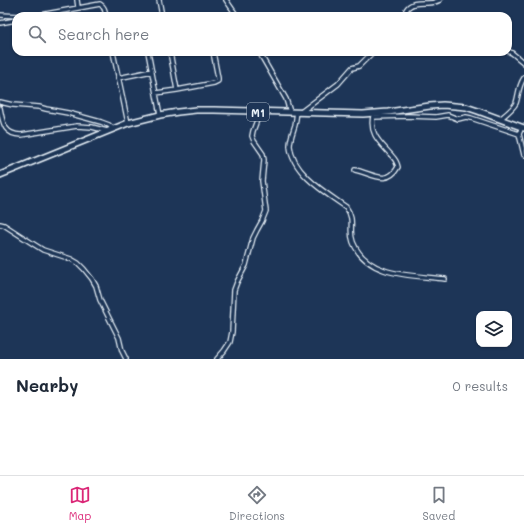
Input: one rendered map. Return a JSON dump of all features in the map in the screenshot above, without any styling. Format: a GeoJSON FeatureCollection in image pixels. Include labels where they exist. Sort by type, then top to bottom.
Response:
{"type":"FeatureCollection","features":[{"type":"Feature","properties":{"kind":"highway","name":"M1"},"geometry":{"type":"LineString","coordinates":[[0,175],[128,122],[178,112],[202,110],[374,115],[443,105],[466,107],[523,127]]}},
{"type":"Feature","properties":{"kind":"street"},"geometry":{"type":"LineString","coordinates":[[77,0],[78,7]]}},
{"type":"Feature","properties":{"kind":"street"},"geometry":{"type":"LineString","coordinates":[[159,0],[161,12]]}},
{"type":"Feature","properties":{"kind":"street"},"geometry":{"type":"LineString","coordinates":[[226,0],[234,12]]}},
{"type":"Feature","properties":{"kind":"street"},"geometry":{"type":"LineString","coordinates":[[407,12],[407,8],[411,5],[440,0]]}},
{"type":"Feature","properties":{"kind":"street"},"geometry":{"type":"LineString","coordinates":[[54,12],[100,4],[104,8],[105,12]]}},
{"type":"Feature","properties":{"kind":"street"},"geometry":{"type":"LineString","coordinates":[[0,15],[12,16]]}},
{"type":"Feature","properties":{"kind":"street"},"geometry":{"type":"LineString","coordinates":[[0,23],[12,21]]}},
{"type":"Feature","properties":{"kind":"street"},"geometry":{"type":"LineString","coordinates":[[512,53],[524,63]]}},
{"type":"Feature","properties":{"kind":"street"},"geometry":{"type":"LineString","coordinates":[[114,56],[128,122]]}},
{"type":"Feature","properties":{"kind":"street"},"geometry":{"type":"LineString","coordinates":[[149,56],[160,115]]}},
{"type":"Feature","properties":{"kind":"street"},"geometry":{"type":"LineString","coordinates":[[171,56],[177,90]]}},
{"type":"Feature","properties":{"kind":"street"},"geometry":{"type":"LineString","coordinates":[[156,94],[218,81],[214,56]]}},
{"type":"Feature","properties":{"kind":"street"},"geometry":{"type":"LineString","coordinates":[[261,56],[286,99],[290,112]]}},
{"type":"Feature","properties":{"kind":"street"},"geometry":{"type":"LineString","coordinates":[[369,56],[360,66],[352,68],[338,84],[298,112],[291,138],[290,147],[293,156],[297,165],[306,177],[346,207],[352,220],[351,232],[353,241],[363,258],[372,265],[392,273],[446,279]]}},
{"type":"Feature","properties":{"kind":"street"},"geometry":{"type":"LineString","coordinates":[[118,78],[152,71]]}},
{"type":"Feature","properties":{"kind":"street"},"geometry":{"type":"LineString","coordinates":[[500,119],[515,104],[520,84],[524,78]]}},
{"type":"Feature","properties":{"kind":"street"},"geometry":{"type":"LineString","coordinates":[[0,102],[13,105],[39,107],[73,114],[102,122],[109,125],[113,129]]}},
{"type":"Feature","properties":{"kind":"street"},"geometry":{"type":"LineString","coordinates":[[0,108],[5,128],[15,135],[77,126],[97,128],[107,131]]}},
{"type":"Feature","properties":{"kind":"street"},"geometry":{"type":"LineString","coordinates":[[217,359],[230,342],[236,282],[246,265],[254,238],[266,211],[262,180],[264,160],[263,154],[252,136],[260,112]]}},
{"type":"Feature","properties":{"kind":"street"},"geometry":{"type":"LineString","coordinates":[[356,170],[384,178],[393,174],[398,167],[397,162],[376,138],[372,127],[374,115],[436,117],[448,114],[458,118],[471,118],[518,134]]}},
{"type":"Feature","properties":{"kind":"street"},"geometry":{"type":"LineString","coordinates":[[518,134],[523,127]]}},
{"type":"Feature","properties":{"kind":"street"},"geometry":{"type":"LineString","coordinates":[[518,134],[524,155]]}},
{"type":"Feature","properties":{"kind":"street"},"geometry":{"type":"LineString","coordinates":[[0,224],[4,225],[43,250],[71,258],[84,269],[96,286],[100,300],[126,359]]}}]}
